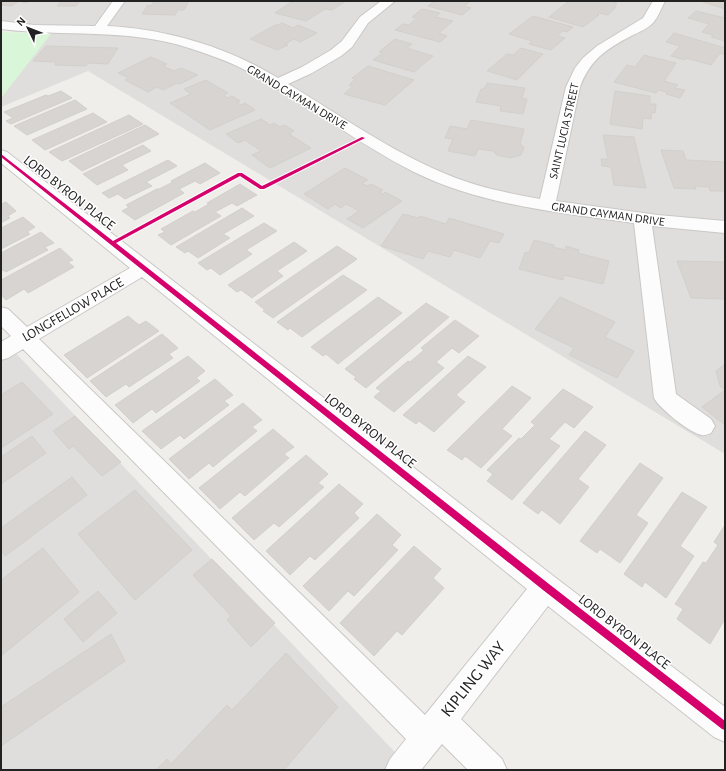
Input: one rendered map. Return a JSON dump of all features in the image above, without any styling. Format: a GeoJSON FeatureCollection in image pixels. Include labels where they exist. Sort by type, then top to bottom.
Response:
{"type":"FeatureCollection","features":[{"type":"Feature","properties":{"kind":"street"},"geometry":{"type":"LineString","coordinates":[[98,30],[119,1]]}},
{"type":"Feature","properties":{"kind":"street"},"geometry":{"type":"LineString","coordinates":[[277,84],[307,70],[336,53],[347,44],[364,20],[389,1]]}},
{"type":"Feature","properties":{"kind":"street","name":"SAINT LUCIA STREET"},"geometry":{"type":"LineString","coordinates":[[547,205],[573,86],[580,69],[600,49],[638,28],[649,19],[659,1]]}},
{"type":"Feature","properties":{"kind":"street","name":"GRAND CAYMAN DRIVE"},"geometry":{"type":"LineString","coordinates":[[1,25],[133,32],[162,36],[221,55],[247,66],[363,138],[402,160],[429,173],[465,187],[547,205],[642,220],[687,225],[725,227]]}},
{"type":"Feature","properties":{"kind":"street","name":"LORD BYRON PLACE"},"geometry":{"type":"LineString","coordinates":[[1,155],[546,587],[725,726]]}},
{"type":"Feature","properties":{"kind":"street"},"geometry":{"type":"LineString","coordinates":[[642,220],[665,398],[670,404],[703,426]]}},
{"type":"Feature","properties":{"kind":"street","name":"LONGFELLOW PLACE"},"geometry":{"type":"LineString","coordinates":[[1,352],[144,268]]}},
{"type":"Feature","properties":{"kind":"street"},"geometry":{"type":"LineString","coordinates":[[1,314],[24,338],[433,729],[491,770]]}},
{"type":"Feature","properties":{"kind":"street","name":"KIPLING WAY"},"geometry":{"type":"LineString","coordinates":[[400,770],[546,587]]}},
{"type":"Feature","properties":{"kind":"shaded area"},"geometry":{"type":"Polygon","coordinates":[[[1,1],[725,1],[725,454],[88,71],[1,107],[1,98],[55,28],[1,25],[1,1]]]}},
{"type":"Feature","properties":{"kind":"shaded area"},"geometry":{"type":"Polygon","coordinates":[[[1,338],[28,366],[412,770],[1,770],[1,338]]]}},
{"type":"Feature","properties":{"kind":"green space"},"geometry":{"type":"Polygon","coordinates":[[[1,32],[51,34],[1,98],[1,32]]]}},
{"type":"Feature","properties":{"kind":"building"},"geometry":{"type":"Polygon","coordinates":[[[1,1],[19,1],[11,6],[1,5],[1,1]]]}},
{"type":"Feature","properties":{"kind":"building"},"geometry":{"type":"Polygon","coordinates":[[[61,1],[80,1],[76,6],[57,6],[61,1]]]}},
{"type":"Feature","properties":{"kind":"building"},"geometry":{"type":"Polygon","coordinates":[[[154,1],[189,1],[184,10],[178,10],[175,15],[142,14],[148,5],[151,6],[154,1]]]}},
{"type":"Feature","properties":{"kind":"building"},"geometry":{"type":"Polygon","coordinates":[[[293,1],[346,1],[332,10],[325,9],[306,21],[275,13],[293,1]]]}},
{"type":"Feature","properties":{"kind":"building"},"geometry":{"type":"Polygon","coordinates":[[[435,1],[471,1],[464,6],[471,8],[462,15],[428,6],[435,1]]]}},
{"type":"Feature","properties":{"kind":"building"},"geometry":{"type":"Polygon","coordinates":[[[569,1],[609,1],[617,3],[614,7],[616,7],[608,15],[599,13],[597,15],[599,15],[583,27],[549,17],[569,1]]]}},
{"type":"Feature","properties":{"kind":"building"},"geometry":{"type":"Polygon","coordinates":[[[700,1],[725,1],[725,9],[700,1]]]}},
{"type":"Feature","properties":{"kind":"building"},"geometry":{"type":"Polygon","coordinates":[[[422,9],[440,13],[436,17],[453,21],[439,33],[447,36],[440,42],[395,30],[403,24],[409,25],[417,18],[412,17],[422,9]]]}},
{"type":"Feature","properties":{"kind":"building"},"geometry":{"type":"Polygon","coordinates":[[[696,11],[725,18],[725,41],[711,37],[713,35],[702,32],[709,24],[688,18],[696,11]]]}},
{"type":"Feature","properties":{"kind":"building"},"geometry":{"type":"Polygon","coordinates":[[[533,16],[573,27],[567,32],[563,31],[557,36],[565,38],[551,50],[529,44],[532,41],[509,34],[533,16]]]}},
{"type":"Feature","properties":{"kind":"building"},"geometry":{"type":"Polygon","coordinates":[[[282,23],[293,28],[298,25],[317,33],[300,42],[294,39],[285,44],[288,45],[277,50],[250,39],[275,25],[282,23]]]}},
{"type":"Feature","properties":{"kind":"building"},"geometry":{"type":"Polygon","coordinates":[[[674,33],[725,48],[725,55],[720,53],[711,65],[686,58],[685,60],[671,56],[680,46],[666,42],[674,33]]]}},
{"type":"Feature","properties":{"kind":"building"},"geometry":{"type":"Polygon","coordinates":[[[395,39],[412,44],[407,48],[433,56],[414,72],[373,60],[383,53],[379,52],[395,39]]]}},
{"type":"Feature","properties":{"kind":"building"},"geometry":{"type":"Polygon","coordinates":[[[46,46],[118,48],[108,64],[88,63],[86,66],[55,65],[56,62],[33,61],[46,46]]]}},
{"type":"Feature","properties":{"kind":"building"},"geometry":{"type":"Polygon","coordinates":[[[521,48],[543,54],[517,80],[487,71],[507,54],[513,55],[521,48]]]}},
{"type":"Feature","properties":{"kind":"building"},"geometry":{"type":"Polygon","coordinates":[[[644,55],[676,63],[664,81],[678,85],[675,88],[685,90],[680,98],[666,94],[667,92],[658,90],[656,93],[614,82],[627,65],[635,67],[644,55]]]}},
{"type":"Feature","properties":{"kind":"building"},"geometry":{"type":"Polygon","coordinates":[[[151,57],[167,64],[163,66],[174,71],[181,68],[198,75],[163,90],[157,87],[148,92],[125,80],[129,78],[118,73],[151,57]]]}},
{"type":"Feature","properties":{"kind":"building"},"geometry":{"type":"Polygon","coordinates":[[[368,66],[414,80],[385,105],[344,94],[353,86],[349,85],[355,79],[352,78],[368,66]]]}},
{"type":"Feature","properties":{"kind":"building"},"geometry":{"type":"Polygon","coordinates":[[[206,80],[228,93],[224,95],[227,98],[232,96],[240,101],[237,102],[241,105],[245,103],[255,110],[210,130],[170,103],[191,94],[184,89],[206,80]]]}},
{"type":"Feature","properties":{"kind":"building"},"geometry":{"type":"Polygon","coordinates":[[[487,83],[525,88],[522,98],[527,99],[523,114],[500,111],[501,106],[476,102],[481,89],[484,89],[487,83]]]}},
{"type":"Feature","properties":{"kind":"building"},"geometry":{"type":"Polygon","coordinates":[[[61,91],[72,98],[11,124],[6,121],[13,118],[4,112],[46,95],[48,96],[61,91]]]}},
{"type":"Feature","properties":{"kind":"building"},"geometry":{"type":"Polygon","coordinates":[[[615,91],[650,96],[650,104],[656,104],[655,113],[652,112],[651,119],[643,118],[642,129],[610,124],[615,91]]]}},
{"type":"Feature","properties":{"kind":"building"},"geometry":{"type":"Polygon","coordinates":[[[75,100],[87,109],[27,135],[14,126],[75,100]]]}},
{"type":"Feature","properties":{"kind":"building"},"geometry":{"type":"Polygon","coordinates":[[[93,113],[107,122],[45,150],[32,140],[93,113]]]}},
{"type":"Feature","properties":{"kind":"building"},"geometry":{"type":"Polygon","coordinates":[[[129,115],[143,124],[62,161],[49,152],[129,115]]]}},
{"type":"Feature","properties":{"kind":"building"},"geometry":{"type":"Polygon","coordinates":[[[261,119],[270,125],[274,123],[280,127],[285,125],[294,131],[289,134],[311,148],[270,168],[252,155],[261,151],[245,140],[238,143],[226,134],[261,119]]]}},
{"type":"Feature","properties":{"kind":"building"},"geometry":{"type":"Polygon","coordinates":[[[471,120],[524,129],[520,144],[524,147],[521,155],[510,158],[497,155],[493,151],[478,149],[475,156],[448,151],[453,139],[445,138],[450,126],[467,129],[471,120]]]}},
{"type":"Feature","properties":{"kind":"building"},"geometry":{"type":"Polygon","coordinates":[[[145,125],[159,134],[82,171],[69,161],[145,125]]]}},
{"type":"Feature","properties":{"kind":"building"},"geometry":{"type":"Polygon","coordinates":[[[603,135],[634,137],[646,188],[614,185],[611,167],[602,166],[601,159],[608,159],[603,135]]]}},
{"type":"Feature","properties":{"kind":"building"},"geometry":{"type":"Polygon","coordinates":[[[143,145],[151,151],[122,165],[128,170],[97,185],[83,174],[143,145]]]}},
{"type":"Feature","properties":{"kind":"building"},"geometry":{"type":"Polygon","coordinates":[[[661,150],[683,151],[686,160],[725,162],[725,191],[710,191],[709,187],[695,186],[696,189],[674,188],[661,150]]]}},
{"type":"Feature","properties":{"kind":"building"},"geometry":{"type":"Polygon","coordinates":[[[168,160],[177,166],[146,182],[152,186],[125,199],[118,194],[109,198],[102,193],[168,160]]]}},
{"type":"Feature","properties":{"kind":"building"},"geometry":{"type":"Polygon","coordinates":[[[205,163],[220,173],[200,184],[195,181],[179,189],[184,193],[135,220],[122,211],[129,207],[126,205],[173,182],[171,181],[205,163]]]}},
{"type":"Feature","properties":{"kind":"building"},"geometry":{"type":"Polygon","coordinates":[[[345,168],[368,180],[362,183],[367,186],[371,184],[383,190],[379,192],[383,194],[385,192],[402,201],[363,228],[347,219],[359,211],[346,204],[341,208],[335,204],[328,209],[304,194],[345,168]]]}},
{"type":"Feature","properties":{"kind":"building"},"geometry":{"type":"Polygon","coordinates":[[[240,184],[257,195],[237,206],[232,203],[215,212],[221,216],[171,245],[158,235],[165,232],[161,229],[193,211],[195,212],[209,204],[207,203],[240,184]]]}},
{"type":"Feature","properties":{"kind":"building"},"geometry":{"type":"Polygon","coordinates":[[[6,202],[16,211],[8,216],[10,218],[1,223],[1,204],[6,202]]]}},
{"type":"Feature","properties":{"kind":"building"},"geometry":{"type":"Polygon","coordinates":[[[242,208],[254,216],[223,234],[230,238],[198,258],[188,251],[185,253],[176,247],[242,208]]]}},
{"type":"Feature","properties":{"kind":"building"},"geometry":{"type":"Polygon","coordinates":[[[403,214],[418,218],[420,216],[446,224],[449,218],[504,234],[499,243],[490,241],[480,258],[454,250],[450,257],[428,251],[423,259],[381,246],[403,214]]]}},
{"type":"Feature","properties":{"kind":"building"},"geometry":{"type":"Polygon","coordinates":[[[23,217],[35,227],[27,232],[30,234],[1,249],[1,228],[23,217]]]}},
{"type":"Feature","properties":{"kind":"building"},"geometry":{"type":"Polygon","coordinates":[[[264,223],[277,231],[246,250],[252,254],[220,275],[211,268],[207,270],[198,263],[264,223]]]}},
{"type":"Feature","properties":{"kind":"building"},"geometry":{"type":"Polygon","coordinates":[[[41,232],[54,243],[45,247],[48,250],[6,272],[3,270],[1,271],[1,253],[41,232]]]}},
{"type":"Feature","properties":{"kind":"building"},"geometry":{"type":"Polygon","coordinates":[[[534,240],[554,245],[553,247],[565,250],[566,246],[579,250],[578,253],[609,261],[603,284],[564,275],[563,280],[519,269],[525,252],[529,253],[534,240]]]}},
{"type":"Feature","properties":{"kind":"building"},"geometry":{"type":"Polygon","coordinates":[[[294,242],[307,251],[277,271],[283,276],[252,298],[241,290],[237,292],[228,285],[294,242]]]}},
{"type":"Feature","properties":{"kind":"building"},"geometry":{"type":"Polygon","coordinates":[[[337,246],[357,259],[273,318],[263,311],[265,310],[255,302],[337,246]]]}},
{"type":"Feature","properties":{"kind":"building"},"geometry":{"type":"Polygon","coordinates":[[[60,248],[73,260],[68,262],[74,267],[28,293],[24,289],[6,300],[1,295],[1,280],[60,248]]]}},
{"type":"Feature","properties":{"kind":"building"},"geometry":{"type":"Polygon","coordinates":[[[677,261],[725,262],[725,299],[691,298],[677,261]]]}},
{"type":"Feature","properties":{"kind":"building"},"geometry":{"type":"Polygon","coordinates":[[[343,275],[367,290],[302,337],[290,328],[288,330],[277,322],[343,275]]]}},
{"type":"Feature","properties":{"kind":"building"},"geometry":{"type":"Polygon","coordinates":[[[378,297],[402,313],[338,364],[326,354],[323,356],[311,347],[378,297]]]}},
{"type":"Feature","properties":{"kind":"building"},"geometry":{"type":"Polygon","coordinates":[[[560,297],[615,322],[605,337],[634,351],[617,378],[569,355],[574,348],[535,329],[560,297]]]}},
{"type":"Feature","properties":{"kind":"building"},"geometry":{"type":"Polygon","coordinates":[[[426,303],[449,317],[366,388],[354,379],[356,377],[345,369],[426,303]]]}},
{"type":"Feature","properties":{"kind":"building"},"geometry":{"type":"Polygon","coordinates":[[[128,316],[139,325],[146,321],[159,331],[87,378],[64,355],[128,316]]]}},
{"type":"Feature","properties":{"kind":"building"},"geometry":{"type":"Polygon","coordinates":[[[455,320],[479,336],[459,353],[452,348],[436,362],[444,368],[394,412],[374,397],[381,391],[376,388],[408,361],[410,362],[424,350],[421,348],[455,320]]]}},
{"type":"Feature","properties":{"kind":"building"},"geometry":{"type":"Polygon","coordinates":[[[162,334],[178,348],[169,354],[173,358],[129,387],[126,384],[106,397],[90,381],[162,334]]]}},
{"type":"Feature","properties":{"kind":"building"},"geometry":{"type":"Polygon","coordinates":[[[188,356],[205,371],[196,378],[200,381],[156,413],[152,409],[133,423],[115,405],[188,356]]]}},
{"type":"Feature","properties":{"kind":"building"},"geometry":{"type":"Polygon","coordinates":[[[468,356],[486,367],[456,395],[465,402],[434,432],[419,421],[416,424],[403,415],[468,356]]]}},
{"type":"Feature","properties":{"kind":"building"},"geometry":{"type":"Polygon","coordinates":[[[725,364],[725,390],[720,386],[716,371],[725,364]]]}},
{"type":"Feature","properties":{"kind":"building"},"geometry":{"type":"Polygon","coordinates":[[[215,379],[233,395],[224,401],[229,405],[184,439],[180,435],[161,449],[142,431],[215,379]]]}},
{"type":"Feature","properties":{"kind":"building"},"geometry":{"type":"Polygon","coordinates":[[[22,382],[53,414],[1,448],[1,395],[22,382]]]}},
{"type":"Feature","properties":{"kind":"building"},"geometry":{"type":"Polygon","coordinates":[[[512,386],[531,398],[502,429],[512,436],[481,468],[465,456],[462,460],[447,450],[512,386]]]}},
{"type":"Feature","properties":{"kind":"building"},"geometry":{"type":"Polygon","coordinates":[[[563,389],[593,407],[574,428],[565,422],[549,439],[560,446],[512,500],[487,481],[493,474],[487,470],[519,438],[521,439],[535,425],[531,422],[563,389]]]}},
{"type":"Feature","properties":{"kind":"building"},"geometry":{"type":"Polygon","coordinates":[[[725,390],[725,425],[702,407],[725,390]]]}},
{"type":"Feature","properties":{"kind":"building"},"geometry":{"type":"Polygon","coordinates":[[[243,403],[262,420],[252,427],[257,431],[213,467],[209,463],[189,479],[169,459],[243,403]]]}},
{"type":"Feature","properties":{"kind":"building"},"geometry":{"type":"Polygon","coordinates":[[[75,416],[121,462],[102,476],[73,446],[69,449],[53,431],[75,416]]]}},
{"type":"Feature","properties":{"kind":"building"},"geometry":{"type":"Polygon","coordinates":[[[273,429],[294,447],[284,454],[289,458],[245,496],[240,492],[220,509],[199,488],[273,429]]]}},
{"type":"Feature","properties":{"kind":"building"},"geometry":{"type":"Polygon","coordinates":[[[585,431],[606,445],[578,479],[589,487],[560,524],[542,510],[538,514],[523,503],[585,431]]]}},
{"type":"Feature","properties":{"kind":"building"},"geometry":{"type":"Polygon","coordinates":[[[32,436],[46,453],[1,484],[1,457],[32,436]]]}},
{"type":"Feature","properties":{"kind":"building"},"geometry":{"type":"Polygon","coordinates":[[[306,455],[328,474],[318,483],[324,487],[279,527],[274,523],[254,540],[232,518],[306,455]]]}},
{"type":"Feature","properties":{"kind":"building"},"geometry":{"type":"Polygon","coordinates":[[[640,463],[663,478],[636,515],[648,523],[620,563],[600,549],[597,553],[580,541],[640,463]]]}},
{"type":"Feature","properties":{"kind":"building"},"geometry":{"type":"Polygon","coordinates":[[[72,477],[87,495],[5,556],[1,550],[1,528],[72,477]]]}},
{"type":"Feature","properties":{"kind":"building"},"geometry":{"type":"Polygon","coordinates":[[[339,484],[363,504],[354,513],[359,518],[315,560],[310,556],[290,575],[266,551],[339,484]]]}},
{"type":"Feature","properties":{"kind":"building"},"geometry":{"type":"Polygon","coordinates":[[[135,490],[192,550],[135,600],[78,534],[135,490]]]}},
{"type":"Feature","properties":{"kind":"building"},"geometry":{"type":"Polygon","coordinates":[[[682,492],[707,507],[680,546],[694,556],[666,598],[645,582],[642,587],[624,574],[682,492]]]}},
{"type":"Feature","properties":{"kind":"building"},"geometry":{"type":"Polygon","coordinates":[[[377,514],[401,535],[392,545],[398,550],[354,596],[348,591],[329,611],[303,586],[377,514]]]}},
{"type":"Feature","properties":{"kind":"building"},"geometry":{"type":"Polygon","coordinates":[[[725,525],[725,619],[710,644],[677,619],[683,609],[675,604],[703,562],[706,563],[718,545],[714,542],[725,525]]]}},
{"type":"Feature","properties":{"kind":"building"},"geometry":{"type":"Polygon","coordinates":[[[414,546],[441,569],[433,578],[444,588],[402,635],[397,631],[374,656],[340,623],[414,546]]]}},
{"type":"Feature","properties":{"kind":"building"},"geometry":{"type":"Polygon","coordinates":[[[43,548],[79,592],[1,656],[1,580],[43,548]]]}},
{"type":"Feature","properties":{"kind":"building"},"geometry":{"type":"Polygon","coordinates":[[[212,559],[275,623],[251,647],[227,620],[231,616],[193,575],[212,559]]]}},
{"type":"Feature","properties":{"kind":"building"},"geometry":{"type":"Polygon","coordinates":[[[98,591],[117,613],[83,642],[64,619],[98,591]]]}},
{"type":"Feature","properties":{"kind":"building"},"geometry":{"type":"Polygon","coordinates":[[[111,634],[125,661],[1,746],[1,707],[111,634]]]}},
{"type":"Feature","properties":{"kind":"building"},"geometry":{"type":"Polygon","coordinates":[[[286,653],[338,707],[284,770],[156,770],[167,759],[171,764],[227,705],[232,710],[286,653]]]}},
{"type":"Feature","properties":{"kind":"cycle path"},"geometry":{"type":"LineString","coordinates":[[113,243],[240,174],[262,188],[363,138]]}},
{"type":"Feature","properties":{"kind":"cycle path"},"geometry":{"type":"LineString","coordinates":[[1,155],[546,587],[725,726]]}}]}
